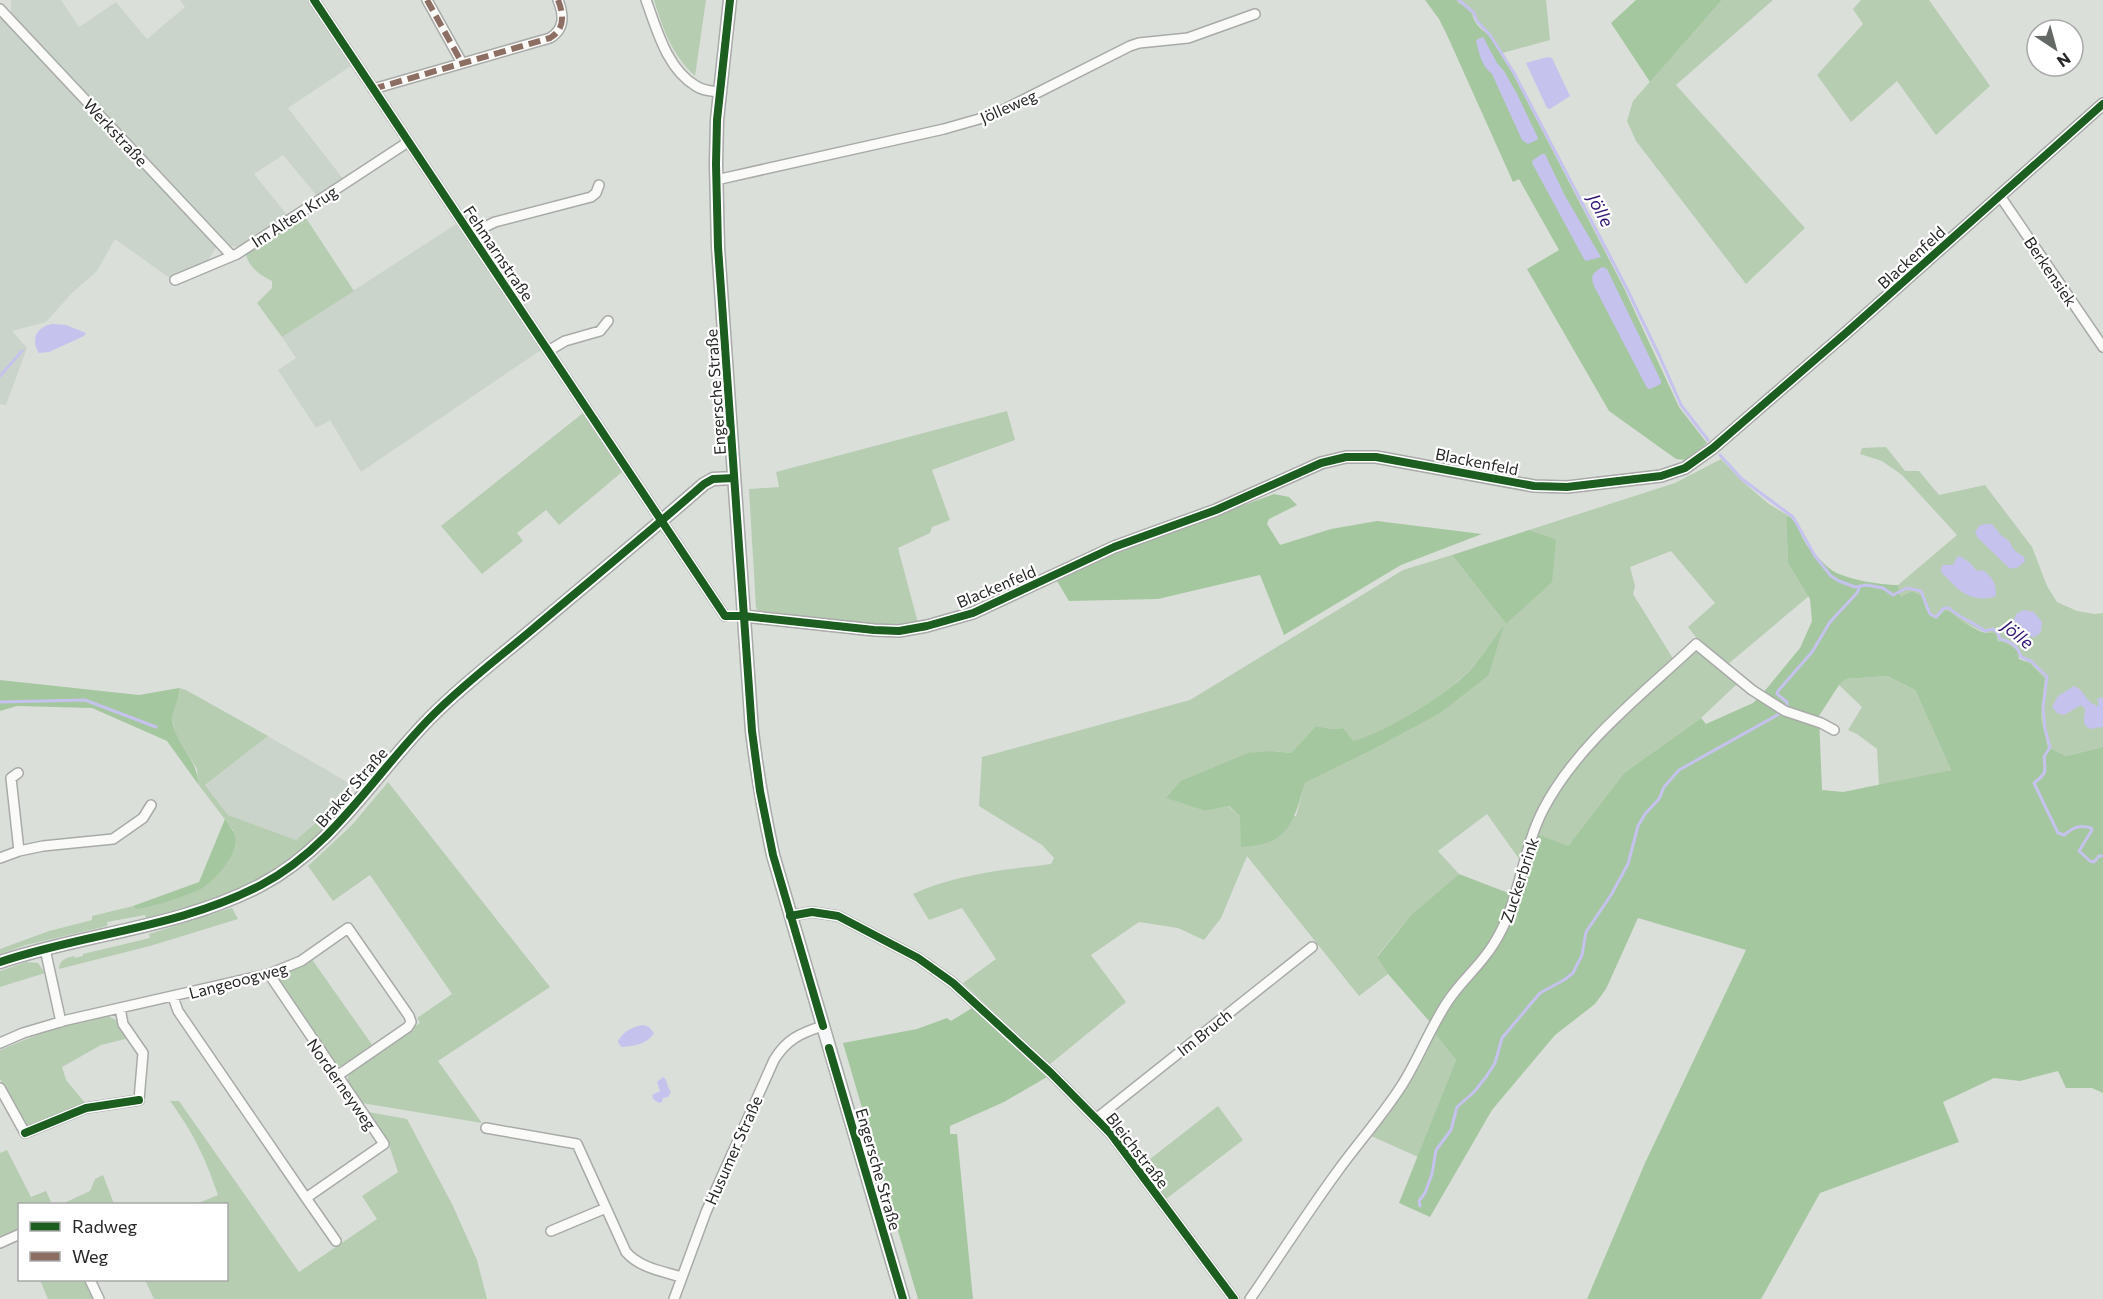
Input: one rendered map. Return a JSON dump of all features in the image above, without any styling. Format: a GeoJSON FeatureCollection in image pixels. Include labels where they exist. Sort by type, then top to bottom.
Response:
{"type":"FeatureCollection","features":[{"type":"Feature","properties":{"kind":"main road","name":"Engersche Straße"},"geometry":{"type":"LineString","coordinates":[[730,0],[719,92],[716,180],[718,247],[752,731],[760,792],[773,855],[790,916],[903,1299]]}},
{"type":"Feature","properties":{"kind":"main road","name":"Braker Straße"},"geometry":{"type":"LineString","coordinates":[[0,962],[45,948],[200,911],[263,884],[290,867],[340,824],[435,712],[709,481],[734,478]]}},
{"type":"Feature","properties":{"kind":"street","name":"Fehmarnstraße"},"geometry":{"type":"LineString","coordinates":[[314,0],[662,521]]}},
{"type":"Feature","properties":{"kind":"street"},"geometry":{"type":"LineString","coordinates":[[427,0],[462,63]]}},
{"type":"Feature","properties":{"kind":"street"},"geometry":{"type":"LineString","coordinates":[[373,89],[555,35],[561,27],[563,17],[558,0]]}},
{"type":"Feature","properties":{"kind":"street"},"geometry":{"type":"LineString","coordinates":[[646,0],[663,44],[675,65],[695,86],[703,90],[719,92]]}},
{"type":"Feature","properties":{"kind":"street","name":"Werkstraße"},"geometry":{"type":"LineString","coordinates":[[0,9],[232,256]]}},
{"type":"Feature","properties":{"kind":"street","name":"Jölleweg"},"geometry":{"type":"LineString","coordinates":[[716,180],[944,129],[993,115],[1130,46],[1188,38],[1255,14]]}},
{"type":"Feature","properties":{"kind":"street","name":"Blackenfeld"},"geometry":{"type":"LineString","coordinates":[[744,616],[874,630],[899,631],[927,626],[973,613],[1105,551],[1216,510],[1321,462],[1346,457],[1376,457],[1534,486],[1556,487],[1660,476],[1685,468],[1713,448],[2102,107]]}},
{"type":"Feature","properties":{"kind":"street","name":"Im Alten Krug"},"geometry":{"type":"LineString","coordinates":[[175,280],[232,256],[408,142]]}},
{"type":"Feature","properties":{"kind":"street","name":"Fehmarnstraße"},"geometry":{"type":"LineString","coordinates":[[470,234],[495,222],[591,197],[596,193],[599,185]]}},
{"type":"Feature","properties":{"kind":"street","name":"Berkensiek"},"geometry":{"type":"LineString","coordinates":[[2000,196],[2103,346]]}},
{"type":"Feature","properties":{"kind":"street"},"geometry":{"type":"LineString","coordinates":[[548,351],[565,341],[600,332],[608,321]]}},
{"type":"Feature","properties":{"kind":"street"},"geometry":{"type":"LineString","coordinates":[[662,521],[725,616]]}},
{"type":"Feature","properties":{"kind":"street","name":"Zuckerbrink"},"geometry":{"type":"LineString","coordinates":[[1250,1299],[1336,1173],[1401,1087],[1448,1001],[1462,981],[1493,946],[1511,912],[1526,856],[1544,809],[1555,789],[1598,736],[1696,644],[1752,690],[1785,711],[1821,723],[1834,730]]}},
{"type":"Feature","properties":{"kind":"street"},"geometry":{"type":"LineString","coordinates":[[18,772],[11,778],[19,851]]}},
{"type":"Feature","properties":{"kind":"street"},"geometry":{"type":"LineString","coordinates":[[0,858],[43,846],[113,839],[143,818],[151,806]]}},
{"type":"Feature","properties":{"kind":"street","name":"Bleichstraße"},"geometry":{"type":"LineString","coordinates":[[790,916],[812,912],[838,916],[918,958],[953,982],[1052,1073],[1112,1134],[1234,1299]]}},
{"type":"Feature","properties":{"kind":"street","name":"Langeoogweg"},"geometry":{"type":"LineString","coordinates":[[0,1043],[23,1033],[61,1022],[269,974],[301,961],[348,928],[411,1022],[408,1027],[337,1076]]}},
{"type":"Feature","properties":{"kind":"street","name":"Im Bruch"},"geometry":{"type":"LineString","coordinates":[[1096,1118],[1312,947]]}},
{"type":"Feature","properties":{"kind":"street"},"geometry":{"type":"LineString","coordinates":[[45,948],[61,1022]]}},
{"type":"Feature","properties":{"kind":"street","name":"Norderneyweg"},"geometry":{"type":"LineString","coordinates":[[269,974],[384,1144],[306,1198]]}},
{"type":"Feature","properties":{"kind":"street"},"geometry":{"type":"LineString","coordinates":[[173,997],[178,1011],[336,1241]]}},
{"type":"Feature","properties":{"kind":"street"},"geometry":{"type":"LineString","coordinates":[[0,1088],[25,1134],[86,1108],[139,1100],[143,1053],[123,1024],[120,1008]]}},
{"type":"Feature","properties":{"kind":"street","name":"Husumer Straße"},"geometry":{"type":"LineString","coordinates":[[674,1299],[706,1212],[774,1060],[780,1050],[795,1036],[823,1026]]}},
{"type":"Feature","properties":{"kind":"street"},"geometry":{"type":"LineString","coordinates":[[486,1128],[577,1144],[626,1252],[634,1260],[681,1277]]}},
{"type":"Feature","properties":{"kind":"street"},"geometry":{"type":"LineString","coordinates":[[550,1231],[606,1208]]}},
{"type":"Feature","properties":{"kind":"street"},"geometry":{"type":"LineString","coordinates":[[0,1243],[18,1235]]}},
{"type":"Feature","properties":{"kind":"street"},"geometry":{"type":"LineString","coordinates":[[90,1281],[99,1299]]}},
{"type":"Feature","properties":{"kind":"shaded area"},"geometry":{"type":"Polygon","coordinates":[[[11,0],[61,0],[79,27],[116,2],[147,39],[185,7],[180,0],[307,0],[351,66],[288,108],[344,180],[318,197],[283,155],[254,174],[288,216],[241,247],[231,246],[11,14],[11,0]]]}},
{"type":"Feature","properties":{"kind":"shaded area"},"geometry":{"type":"Polygon","coordinates":[[[0,18],[5,19],[217,246],[205,265],[171,279],[115,239],[97,271],[72,293],[46,322],[12,331],[27,348],[6,405],[0,404],[0,18]]]}},
{"type":"Feature","properties":{"kind":"shaded area"},"geometry":{"type":"Polygon","coordinates":[[[456,224],[541,350],[361,472],[330,420],[316,428],[278,370],[296,358],[282,337],[456,224]]]}},
{"type":"Feature","properties":{"kind":"shaded area"},"geometry":{"type":"Polygon","coordinates":[[[268,736],[354,786],[344,798],[296,840],[228,815],[205,785],[268,736]]]}},
{"type":"Feature","properties":{"kind":"green space"},"geometry":{"type":"Polygon","coordinates":[[[654,0],[706,0],[695,76],[674,50],[654,0]]]}},
{"type":"Feature","properties":{"kind":"green space"},"geometry":{"type":"Polygon","coordinates":[[[1425,0],[1457,0],[1468,9],[1478,25],[1490,37],[1513,74],[1624,288],[1679,407],[1707,443],[1686,460],[1676,459],[1609,411],[1527,269],[1559,250],[1519,179],[1513,182],[1447,35],[1425,0]]]}},
{"type":"Feature","properties":{"kind":"green space"},"geometry":{"type":"Polygon","coordinates":[[[1457,0],[1546,0],[1550,40],[1499,54],[1480,25],[1457,0]]]}},
{"type":"Feature","properties":{"kind":"green space"},"geometry":{"type":"Polygon","coordinates":[[[1636,0],[1722,0],[1650,82],[1611,23],[1636,0]]]}},
{"type":"Feature","properties":{"kind":"green space"},"geometry":{"type":"Polygon","coordinates":[[[1722,0],[1773,0],[1676,85],[1805,228],[1746,284],[1636,141],[1627,121],[1633,101],[1722,0]]]}},
{"type":"Feature","properties":{"kind":"green space"},"geometry":{"type":"Polygon","coordinates":[[[1861,0],[1929,0],[1990,86],[1936,135],[1897,81],[1851,122],[1817,75],[1863,24],[1853,9],[1861,0]]]}},
{"type":"Feature","properties":{"kind":"green space"},"geometry":{"type":"Polygon","coordinates":[[[304,215],[354,291],[282,337],[257,303],[272,288],[272,281],[255,270],[246,254],[304,215]]]}},
{"type":"Feature","properties":{"kind":"green space"},"geometry":{"type":"Polygon","coordinates":[[[1007,411],[1015,440],[932,470],[950,520],[932,527],[930,533],[898,548],[918,623],[900,626],[759,613],[756,608],[749,489],[779,487],[776,472],[1007,411]]]}},
{"type":"Feature","properties":{"kind":"green space"},"geometry":{"type":"Polygon","coordinates":[[[583,413],[622,472],[559,525],[546,510],[517,533],[523,541],[482,574],[441,526],[583,413]]]}},
{"type":"Feature","properties":{"kind":"green space"},"geometry":{"type":"Polygon","coordinates":[[[1886,447],[1905,471],[1919,471],[1939,495],[1985,485],[2032,547],[2047,586],[2057,602],[2077,611],[2103,613],[2103,747],[2066,756],[2048,747],[2048,739],[2041,717],[2045,678],[2031,664],[2001,645],[1996,634],[1973,627],[1949,611],[1944,611],[1936,619],[1933,618],[1928,614],[1926,604],[1901,597],[1898,585],[1957,535],[1902,475],[1882,461],[1860,454],[1862,448],[1886,447]]]}},
{"type":"Feature","properties":{"kind":"green space"},"geometry":{"type":"Polygon","coordinates":[[[1721,459],[1769,504],[1789,516],[1786,517],[1788,563],[1809,596],[1727,665],[1722,671],[1737,684],[1701,718],[1624,773],[1568,846],[1522,863],[1487,814],[1438,851],[1459,874],[1412,914],[1377,956],[1388,974],[1359,996],[1247,856],[1221,918],[1204,940],[1178,928],[1139,922],[1091,955],[1126,1002],[1049,1065],[963,983],[996,959],[962,908],[929,920],[913,894],[963,877],[1051,864],[1054,858],[1042,845],[979,806],[982,757],[1190,700],[1403,570],[1452,555],[1506,624],[1556,539],[1529,530],[1675,483],[1721,459]],[[1671,551],[1630,567],[1635,586],[1633,594],[1674,660],[1699,641],[1688,627],[1715,603],[1671,551]],[[1503,627],[1480,659],[1460,679],[1416,712],[1384,730],[1352,742],[1343,728],[1332,729],[1316,726],[1291,753],[1272,751],[1167,798],[1205,811],[1228,806],[1240,816],[1296,816],[1305,783],[1364,754],[1489,675],[1503,627]]]}},
{"type":"Feature","properties":{"kind":"green space"},"geometry":{"type":"Polygon","coordinates":[[[1274,494],[1289,497],[1297,505],[1269,519],[1267,524],[1280,545],[1331,529],[1377,521],[1482,534],[1401,565],[1284,635],[1260,575],[1158,599],[1069,601],[1057,581],[1115,553],[1274,494]]]}},
{"type":"Feature","properties":{"kind":"green space"},"geometry":{"type":"Polygon","coordinates":[[[1789,516],[1798,527],[1809,548],[1835,572],[1862,581],[1898,585],[1901,597],[1912,591],[1921,596],[1928,613],[1933,618],[1936,619],[1944,611],[1949,611],[1984,633],[1996,634],[1998,641],[2017,650],[2019,659],[2030,663],[2045,678],[2041,717],[2048,747],[2066,756],[2103,747],[2103,1093],[2092,1088],[2066,1088],[2058,1071],[2020,1081],[1994,1078],[1943,1102],[1959,1142],[1820,1193],[1761,1299],[1587,1299],[1645,1163],[1746,950],[1638,918],[1606,989],[1595,1004],[1555,1035],[1492,1110],[1430,1217],[1399,1203],[1456,1060],[1434,1033],[1429,1021],[1388,974],[1377,957],[1412,914],[1459,874],[1511,894],[1531,832],[1568,846],[1624,773],[1701,718],[1706,724],[1753,703],[1763,693],[1800,648],[1812,621],[1810,599],[1788,563],[1786,517],[1789,516]],[[1887,676],[1846,679],[1839,685],[1819,716],[1822,790],[1843,792],[1951,770],[1915,690],[1887,676]]]}},
{"type":"Feature","properties":{"kind":"green space"},"geometry":{"type":"Polygon","coordinates":[[[1529,530],[1556,539],[1552,582],[1506,624],[1452,555],[1529,530]]]}},
{"type":"Feature","properties":{"kind":"green space"},"geometry":{"type":"Polygon","coordinates":[[[1504,625],[1489,675],[1440,713],[1305,783],[1292,820],[1279,836],[1270,842],[1241,847],[1240,816],[1229,806],[1205,811],[1166,798],[1181,781],[1248,753],[1272,751],[1291,753],[1316,726],[1332,729],[1343,728],[1353,741],[1383,730],[1434,699],[1464,676],[1504,625]]]}},
{"type":"Feature","properties":{"kind":"green space"},"geometry":{"type":"Polygon","coordinates":[[[1887,676],[1915,690],[1951,770],[1879,786],[1877,749],[1848,730],[1862,707],[1839,685],[1846,679],[1887,676]]]}},
{"type":"Feature","properties":{"kind":"green space"},"geometry":{"type":"Polygon","coordinates":[[[0,680],[139,695],[179,688],[172,719],[179,740],[195,768],[198,784],[167,741],[92,708],[17,706],[0,711],[0,680]]]}},
{"type":"Feature","properties":{"kind":"green space"},"geometry":{"type":"Polygon","coordinates":[[[179,688],[268,736],[205,785],[228,815],[296,840],[344,798],[345,809],[305,848],[287,862],[250,884],[167,913],[146,918],[145,915],[107,922],[107,926],[26,945],[0,954],[0,949],[49,931],[92,920],[92,916],[133,906],[136,909],[211,880],[230,856],[233,830],[198,784],[197,769],[176,735],[172,717],[179,688]]]}},
{"type":"Feature","properties":{"kind":"green space"},"geometry":{"type":"Polygon","coordinates":[[[388,782],[550,987],[438,1061],[482,1123],[362,1103],[347,1082],[349,1073],[420,1023],[417,1018],[452,994],[370,875],[333,901],[308,866],[352,825],[388,782]]]}},
{"type":"Feature","properties":{"kind":"green space"},"geometry":{"type":"Polygon","coordinates":[[[225,819],[235,836],[234,850],[215,878],[204,887],[181,897],[142,908],[136,909],[133,906],[199,882],[225,819]]]}},
{"type":"Feature","properties":{"kind":"green space"},"geometry":{"type":"Polygon","coordinates":[[[232,908],[238,919],[150,946],[59,969],[62,961],[68,958],[150,938],[149,934],[232,908]]]}},
{"type":"Feature","properties":{"kind":"green space"},"geometry":{"type":"Polygon","coordinates":[[[311,958],[373,1046],[341,1066],[336,1066],[276,982],[281,973],[311,958]]]}},
{"type":"Feature","properties":{"kind":"green space"},"geometry":{"type":"Polygon","coordinates":[[[26,962],[38,963],[45,973],[0,987],[0,971],[26,962]]]}},
{"type":"Feature","properties":{"kind":"green space"},"geometry":{"type":"Polygon","coordinates":[[[972,1008],[1047,1077],[1004,1102],[950,1126],[950,1134],[957,1134],[973,1299],[918,1299],[843,1043],[917,1029],[947,1018],[951,1021],[972,1008]]]}},
{"type":"Feature","properties":{"kind":"green space"},"geometry":{"type":"Polygon","coordinates":[[[108,1016],[116,1020],[129,1038],[101,1045],[62,1067],[66,1080],[86,1104],[33,1128],[24,1126],[0,1079],[0,1050],[67,1025],[108,1016]]]}},
{"type":"Feature","properties":{"kind":"green space"},"geometry":{"type":"Polygon","coordinates":[[[1434,1033],[1456,1060],[1418,1157],[1369,1135],[1410,1082],[1434,1033]]]}},
{"type":"Feature","properties":{"kind":"green space"},"geometry":{"type":"Polygon","coordinates":[[[170,1101],[179,1101],[299,1272],[377,1219],[362,1196],[398,1172],[388,1142],[368,1112],[407,1119],[453,1206],[477,1260],[487,1299],[154,1299],[145,1281],[228,1281],[228,1203],[198,1203],[218,1195],[198,1146],[170,1101]]]}},
{"type":"Feature","properties":{"kind":"green space"},"geometry":{"type":"Polygon","coordinates":[[[1218,1106],[1243,1140],[1166,1199],[1141,1166],[1218,1106]]]}},
{"type":"Feature","properties":{"kind":"green space"},"geometry":{"type":"Polygon","coordinates":[[[7,1150],[31,1197],[46,1191],[52,1203],[18,1203],[18,1230],[0,1239],[0,1153],[7,1150]]]}},
{"type":"Feature","properties":{"kind":"green space"},"geometry":{"type":"Polygon","coordinates":[[[103,1175],[114,1203],[64,1203],[90,1191],[95,1179],[103,1175]]]}},
{"type":"Feature","properties":{"kind":"green space"},"geometry":{"type":"Polygon","coordinates":[[[40,1281],[86,1281],[94,1299],[48,1299],[40,1281]]]}},
{"type":"Feature","properties":{"kind":"water"},"geometry":{"type":"Polygon","coordinates":[[[1483,37],[1517,94],[1537,140],[1528,144],[1522,140],[1492,74],[1481,59],[1476,40],[1483,37]]]}},
{"type":"Feature","properties":{"kind":"water"},"geometry":{"type":"Polygon","coordinates":[[[1547,57],[1552,58],[1570,96],[1550,109],[1547,108],[1526,63],[1547,57]]]}},
{"type":"Feature","properties":{"kind":"water"},"geometry":{"type":"Polygon","coordinates":[[[1545,154],[1565,196],[1601,257],[1586,261],[1584,259],[1532,163],[1545,154]]]}},
{"type":"Feature","properties":{"kind":"water"},"geometry":{"type":"Polygon","coordinates":[[[1602,267],[1607,269],[1661,381],[1661,384],[1650,389],[1647,388],[1594,286],[1593,275],[1602,267]]]}},
{"type":"Feature","properties":{"kind":"water"},"geometry":{"type":"Polygon","coordinates":[[[53,324],[66,325],[86,333],[49,352],[39,353],[35,338],[39,330],[53,324]]]}},
{"type":"Feature","properties":{"kind":"water"},"geometry":{"type":"Polygon","coordinates":[[[1992,524],[2009,541],[2014,550],[2024,557],[2025,561],[2019,566],[2009,568],[1978,538],[1975,532],[1980,525],[1992,524]]]}},
{"type":"Feature","properties":{"kind":"water"},"geometry":{"type":"Polygon","coordinates":[[[1960,556],[1977,571],[1982,570],[1991,577],[1995,587],[1994,597],[1980,598],[1968,595],[1957,588],[1941,572],[1943,565],[1953,565],[1960,556]]]}},
{"type":"Feature","properties":{"kind":"water"},"geometry":{"type":"Polygon","coordinates":[[[2024,610],[2034,612],[2042,622],[2041,632],[2035,637],[2027,636],[2014,621],[2016,614],[2024,610]]]}},
{"type":"Feature","properties":{"kind":"water"},"geometry":{"type":"Polygon","coordinates":[[[2074,686],[2095,705],[2099,706],[2097,699],[2103,697],[2103,727],[2090,729],[2087,727],[2084,720],[2085,709],[2081,705],[2064,715],[2057,713],[2052,707],[2058,696],[2074,686]]]}},
{"type":"Feature","properties":{"kind":"water"},"geometry":{"type":"Polygon","coordinates":[[[643,1025],[649,1027],[654,1033],[648,1040],[631,1046],[622,1047],[619,1044],[618,1041],[626,1032],[643,1025]]]}},
{"type":"Feature","properties":{"kind":"water"},"geometry":{"type":"Polygon","coordinates":[[[663,1077],[671,1092],[659,1103],[653,1099],[652,1095],[660,1091],[657,1082],[663,1077]]]}},
{"type":"Feature","properties":{"kind":"waterway","name":"Jölle"},"geometry":{"type":"LineString","coordinates":[[1459,0],[1474,13],[1477,21],[1490,35],[1514,73],[1626,287],[1681,405],[1708,440]]}},
{"type":"Feature","properties":{"kind":"waterway"},"geometry":{"type":"LineString","coordinates":[[0,376],[22,351]]}},
{"type":"Feature","properties":{"kind":"waterway","name":"Jölle"},"geometry":{"type":"LineString","coordinates":[[1720,455],[1742,479],[1793,517],[1815,556],[1831,576],[1855,587],[1867,585],[1883,588],[1893,595],[1907,588],[1921,591],[1930,614],[1936,617],[1944,608],[1949,608],[1985,631],[1993,629],[1998,633],[2000,639],[2014,645],[2021,657],[2031,661],[2047,677],[2043,707],[2045,729],[2050,747],[2044,757],[2044,773],[2034,783],[2058,833],[2064,835],[2080,827],[2091,828],[2092,830],[2079,851],[2094,862],[2099,856],[2103,856]]}},
{"type":"Feature","properties":{"kind":"waterway"},"geometry":{"type":"LineString","coordinates":[[1787,708],[1787,702],[1777,694],[1778,691],[1812,652],[1830,622],[1857,593],[1860,586]]}},
{"type":"Feature","properties":{"kind":"waterway"},"geometry":{"type":"LineString","coordinates":[[0,702],[85,700],[156,727]]}},
{"type":"Feature","properties":{"kind":"waterway"},"geometry":{"type":"LineString","coordinates":[[1420,1206],[1419,1201],[1425,1193],[1432,1174],[1436,1150],[1451,1130],[1457,1107],[1486,1077],[1495,1063],[1502,1038],[1540,993],[1573,973],[1582,955],[1586,932],[1611,895],[1628,864],[1638,826],[1645,814],[1659,799],[1664,787],[1679,770],[1781,713]]}},
{"type":"Feature","properties":{"kind":"marked path"},"geometry":{"type":"LineString","coordinates":[[427,0],[462,63]]}},
{"type":"Feature","properties":{"kind":"marked path"},"geometry":{"type":"LineString","coordinates":[[373,89],[550,38],[561,26],[558,0]]}},
{"type":"Feature","properties":{"kind":"cycle path"},"geometry":{"type":"LineString","coordinates":[[314,0],[725,616],[874,630],[899,631],[973,613],[1114,547],[1216,510],[1321,463],[1346,457],[1376,457],[1534,486],[1567,487],[1661,476],[1685,468],[1713,448],[1847,332],[2103,104]]}},
{"type":"Feature","properties":{"kind":"cycle path"},"geometry":{"type":"LineString","coordinates":[[730,0],[717,120],[718,247],[752,731],[760,791],[773,855],[823,1026]]}},
{"type":"Feature","properties":{"kind":"cycle path"},"geometry":{"type":"LineString","coordinates":[[0,962],[198,911],[261,885],[287,869],[333,829],[413,736],[458,691],[704,484],[713,479],[734,478]]}},
{"type":"Feature","properties":{"kind":"cycle path"},"geometry":{"type":"LineString","coordinates":[[790,916],[812,912],[838,916],[918,958],[953,983],[1051,1073],[1111,1134],[1234,1299]]}},
{"type":"Feature","properties":{"kind":"cycle path"},"geometry":{"type":"LineString","coordinates":[[829,1048],[903,1299]]}},
{"type":"Feature","properties":{"kind":"cycle path"},"geometry":{"type":"LineString","coordinates":[[25,1133],[86,1108],[139,1100]]}}]}
